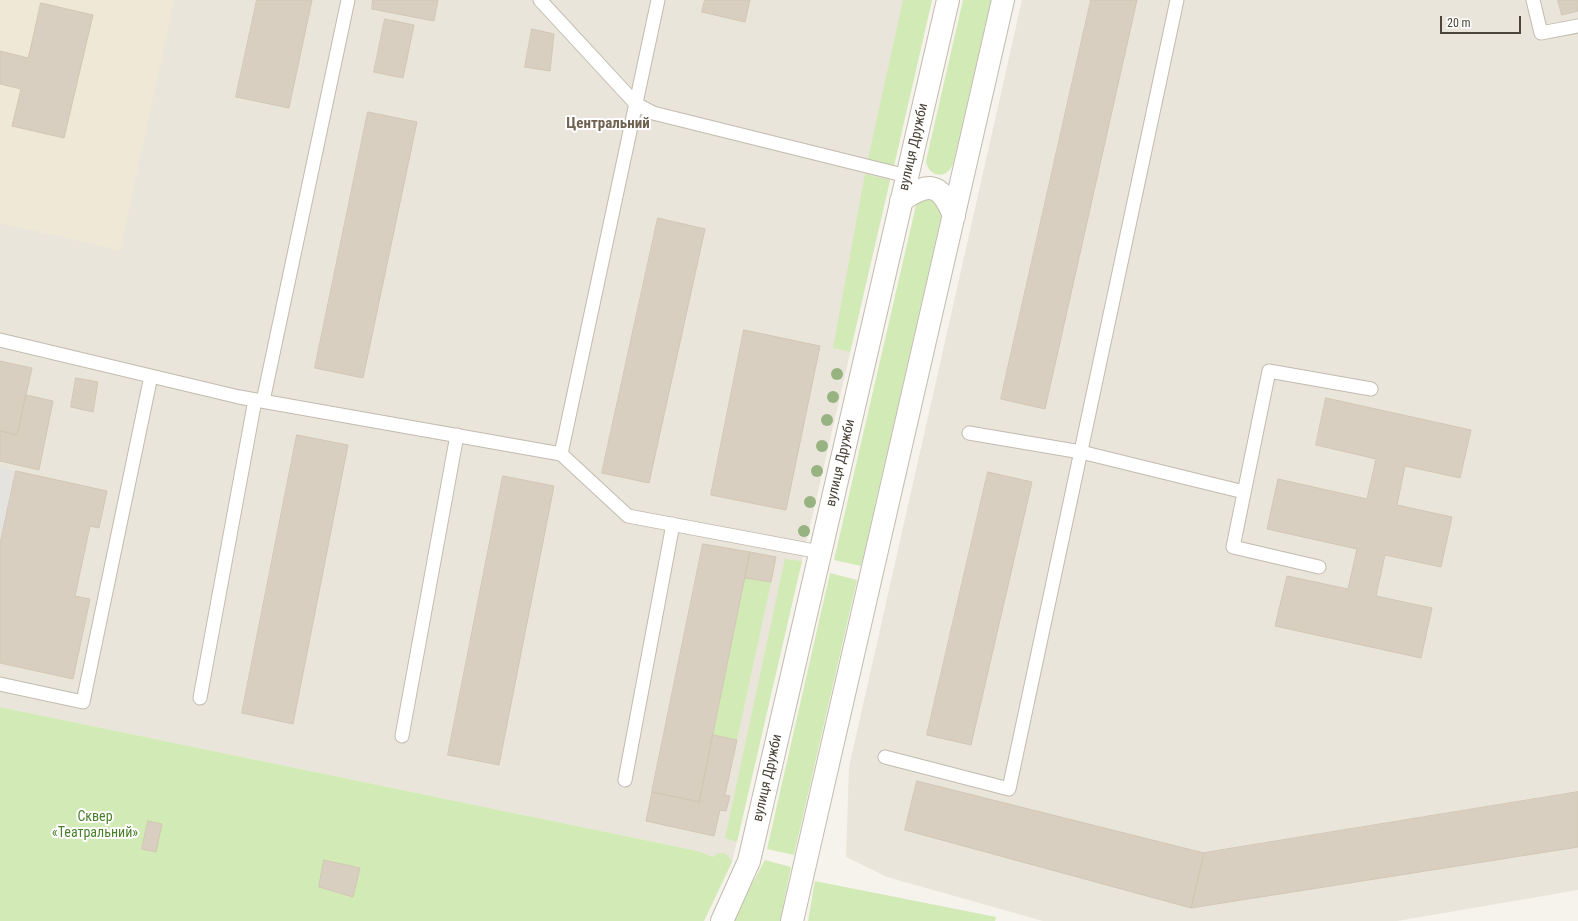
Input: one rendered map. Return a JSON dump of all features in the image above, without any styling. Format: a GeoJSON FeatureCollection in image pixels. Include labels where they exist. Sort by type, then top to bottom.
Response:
{"type":"FeatureCollection","features":[{"type":"Feature","properties":{"kind":"street","name":"вулиця Дружби"},"geometry":{"type":"LineString","coordinates":[[722,921],[749,861],[948,0]]}},
{"type":"Feature","properties":{"kind":"street"},"geometry":{"type":"LineString","coordinates":[[792,921],[1003,0]]}},
{"type":"Feature","properties":{"kind":"street"},"geometry":{"type":"LineString","coordinates":[[912,155],[918,169],[933,181],[942,182],[951,179],[964,170]]}},
{"type":"Feature","properties":{"kind":"street"},"geometry":{"type":"LineString","coordinates":[[901,201],[924,188],[933,189],[941,193],[947,200],[954,216]]}},
{"type":"Feature","properties":{"kind":"lane"},"geometry":{"type":"LineString","coordinates":[[200,698],[259,400],[348,0]]}},
{"type":"Feature","properties":{"kind":"lane"},"geometry":{"type":"LineString","coordinates":[[540,0],[636,104],[653,113],[907,176]]}},
{"type":"Feature","properties":{"kind":"lane"},"geometry":{"type":"LineString","coordinates":[[561,454],[658,0]]}},
{"type":"Feature","properties":{"kind":"lane"},"geometry":{"type":"LineString","coordinates":[[885,758],[1009,789],[1177,0]]}},
{"type":"Feature","properties":{"kind":"lane"},"geometry":{"type":"LineString","coordinates":[[1533,0],[1541,33],[1578,26]]}},
{"type":"Feature","properties":{"kind":"lane"},"geometry":{"type":"LineString","coordinates":[[0,340],[259,400],[561,454],[628,516],[820,552]]}},
{"type":"Feature","properties":{"kind":"lane"},"geometry":{"type":"LineString","coordinates":[[1319,567],[1233,547],[1269,371],[1371,389]]}},
{"type":"Feature","properties":{"kind":"lane"},"geometry":{"type":"LineString","coordinates":[[0,684],[83,702],[151,376]]}},
{"type":"Feature","properties":{"kind":"lane"},"geometry":{"type":"LineString","coordinates":[[969,432],[1081,452],[1244,492]]}},
{"type":"Feature","properties":{"kind":"lane"},"geometry":{"type":"LineString","coordinates":[[402,736],[457,435]]}},
{"type":"Feature","properties":{"kind":"lane"},"geometry":{"type":"LineString","coordinates":[[625,780],[673,524]]}},
{"type":"Feature","properties":{"kind":"shaded area"},"geometry":{"type":"Polygon","coordinates":[[[0,0],[932,0],[732,862],[698,851],[0,707],[0,0]]]}},
{"type":"Feature","properties":{"kind":"shaded area"},"geometry":{"type":"Polygon","coordinates":[[[0,0],[174,0],[120,250],[0,223],[0,0]]]}},
{"type":"Feature","properties":{"kind":"shaded area"},"geometry":{"type":"Polygon","coordinates":[[[1022,0],[1578,0],[1578,890],[1397,921],[1043,921],[887,877],[846,857],[849,767],[1022,0]]]}},
{"type":"Feature","properties":{"kind":"shaded area"},"geometry":{"type":"Polygon","coordinates":[[[0,467],[16,471],[0,544],[0,467]]]}},
{"type":"Feature","properties":{"kind":"green space"},"geometry":{"type":"Polygon","coordinates":[[[903,0],[932,0],[894,166],[868,159],[903,0]]]}},
{"type":"Feature","properties":{"kind":"green space"},"geometry":{"type":"Polygon","coordinates":[[[963,0],[991,0],[953,164],[947,173],[938,174],[930,170],[926,161],[963,0]]]}},
{"type":"Feature","properties":{"kind":"green space"},"geometry":{"type":"Polygon","coordinates":[[[865,174],[890,180],[850,352],[833,348],[865,174]]]}},
{"type":"Feature","properties":{"kind":"green space"},"geometry":{"type":"Polygon","coordinates":[[[931,195],[942,213],[861,566],[834,560],[917,201],[931,195]]]}},
{"type":"Feature","properties":{"kind":"green space"},"geometry":{"type":"Polygon","coordinates":[[[785,559],[802,561],[737,842],[725,838],[785,559]]]}},
{"type":"Feature","properties":{"kind":"green space"},"geometry":{"type":"Polygon","coordinates":[[[830,573],[857,580],[794,855],[767,849],[830,573]]]}},
{"type":"Feature","properties":{"kind":"green space"},"geometry":{"type":"Polygon","coordinates":[[[745,578],[771,582],[737,740],[713,735],[745,578]]]}},
{"type":"Feature","properties":{"kind":"green space","name":"Сквер «Театральний»"},"geometry":{"type":"Polygon","coordinates":[[[0,707],[698,851],[713,857],[719,853],[724,853],[732,862],[704,921],[0,921],[0,707]]]}},
{"type":"Feature","properties":{"kind":"green space"},"geometry":{"type":"Polygon","coordinates":[[[765,860],[791,867],[780,921],[732,921],[765,860]]]}},
{"type":"Feature","properties":{"kind":"green space"},"geometry":{"type":"Polygon","coordinates":[[[815,881],[996,917],[995,921],[808,921],[815,881]]]}},
{"type":"Feature","properties":{"kind":"building"},"geometry":{"type":"Polygon","coordinates":[[[257,0],[312,0],[289,108],[236,97],[257,0]]]}},
{"type":"Feature","properties":{"kind":"building"},"geometry":{"type":"Polygon","coordinates":[[[373,0],[438,0],[434,21],[372,9],[373,0]]]}},
{"type":"Feature","properties":{"kind":"building"},"geometry":{"type":"Polygon","coordinates":[[[705,0],[750,0],[745,22],[702,12],[705,0]]]}},
{"type":"Feature","properties":{"kind":"building"},"geometry":{"type":"Polygon","coordinates":[[[1091,0],[1137,0],[1045,409],[1001,399],[1091,0]]]}},
{"type":"Feature","properties":{"kind":"building"},"geometry":{"type":"Polygon","coordinates":[[[1558,0],[1578,0],[1578,11],[1562,15],[1558,0]]]}},
{"type":"Feature","properties":{"kind":"building"},"geometry":{"type":"Polygon","coordinates":[[[41,3],[93,15],[64,138],[12,126],[21,89],[0,84],[0,51],[28,58],[41,3]]]}},
{"type":"Feature","properties":{"kind":"building"},"geometry":{"type":"Polygon","coordinates":[[[385,19],[414,25],[403,78],[374,72],[385,19]]]}},
{"type":"Feature","properties":{"kind":"building"},"geometry":{"type":"Polygon","coordinates":[[[532,29],[554,34],[550,71],[525,67],[532,29]]]}},
{"type":"Feature","properties":{"kind":"building"},"geometry":{"type":"Polygon","coordinates":[[[368,112],[417,122],[363,378],[315,368],[368,112]]]}},
{"type":"Feature","properties":{"kind":"building"},"geometry":{"type":"Polygon","coordinates":[[[658,218],[705,229],[649,483],[602,473],[658,218]]]}},
{"type":"Feature","properties":{"kind":"building"},"geometry":{"type":"Polygon","coordinates":[[[744,330],[820,346],[786,510],[711,495],[744,330]]]}},
{"type":"Feature","properties":{"kind":"building"},"geometry":{"type":"Polygon","coordinates":[[[0,361],[32,368],[17,435],[0,431],[0,361]]]}},
{"type":"Feature","properties":{"kind":"building"},"geometry":{"type":"Polygon","coordinates":[[[76,378],[98,382],[93,412],[71,407],[76,378]]]}},
{"type":"Feature","properties":{"kind":"building"},"geometry":{"type":"Polygon","coordinates":[[[26,395],[53,401],[39,470],[0,461],[0,431],[17,435],[26,395]]]}},
{"type":"Feature","properties":{"kind":"building"},"geometry":{"type":"Polygon","coordinates":[[[1326,398],[1471,430],[1460,478],[1405,466],[1397,505],[1452,517],[1441,567],[1385,555],[1376,596],[1432,608],[1421,658],[1275,626],[1287,576],[1348,589],[1357,549],[1267,529],[1278,479],[1367,499],[1376,459],[1316,445],[1326,398]]]}},
{"type":"Feature","properties":{"kind":"building"},"geometry":{"type":"Polygon","coordinates":[[[297,435],[348,445],[293,724],[242,713],[297,435]]]}},
{"type":"Feature","properties":{"kind":"building"},"geometry":{"type":"Polygon","coordinates":[[[16,471],[107,491],[99,528],[90,526],[75,596],[90,599],[73,679],[0,663],[0,544],[16,471]]]}},
{"type":"Feature","properties":{"kind":"building"},"geometry":{"type":"Polygon","coordinates":[[[988,472],[1032,482],[971,745],[927,735],[988,472]]]}},
{"type":"Feature","properties":{"kind":"building"},"geometry":{"type":"Polygon","coordinates":[[[503,476],[554,486],[499,765],[448,755],[503,476]]]}},
{"type":"Feature","properties":{"kind":"building"},"geometry":{"type":"Polygon","coordinates":[[[703,544],[750,552],[699,802],[652,792],[703,544]]]}},
{"type":"Feature","properties":{"kind":"building"},"geometry":{"type":"Polygon","coordinates":[[[750,552],[776,557],[771,582],[745,578],[750,552]]]}},
{"type":"Feature","properties":{"kind":"building"},"geometry":{"type":"Polygon","coordinates":[[[713,735],[737,740],[725,795],[730,796],[726,811],[720,810],[714,836],[646,821],[652,792],[699,802],[713,735]]]}},
{"type":"Feature","properties":{"kind":"building"},"geometry":{"type":"Polygon","coordinates":[[[917,781],[1204,853],[1191,908],[905,830],[917,781]]]}},
{"type":"Feature","properties":{"kind":"building"},"geometry":{"type":"Polygon","coordinates":[[[1578,792],[1578,847],[1191,908],[1204,853],[1578,792]]]}},
{"type":"Feature","properties":{"kind":"building"},"geometry":{"type":"Polygon","coordinates":[[[148,821],[162,824],[156,852],[142,849],[148,821]]]}},
{"type":"Feature","properties":{"kind":"building"},"geometry":{"type":"Polygon","coordinates":[[[324,860],[360,868],[353,897],[319,887],[324,860]]]}},
{"type":"Feature","properties":{"kind":"district","name":"Центральний"},"geometry":{"type":"Point","coordinates":[608,124]}}]}
